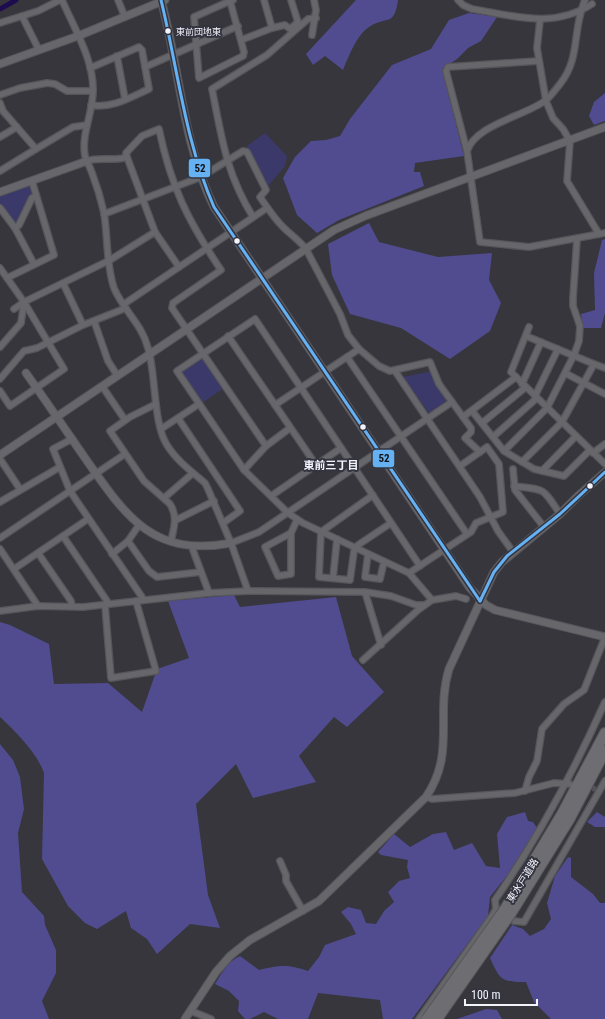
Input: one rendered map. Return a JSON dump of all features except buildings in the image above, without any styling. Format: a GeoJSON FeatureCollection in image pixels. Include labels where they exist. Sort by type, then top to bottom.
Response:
{"type":"FeatureCollection","features":[{"type":"Feature","properties":{"kind":"highway","name":"東水戸道路"},"geometry":{"type":"LineString","coordinates":[[437,1019],[562,814],[605,733]]}},
{"type":"Feature","properties":{"kind":"highway","name":"東水戸道路"},"geometry":{"type":"LineString","coordinates":[[427,1019],[504,910],[552,849],[605,751]]}},
{"type":"Feature","properties":{"kind":"street"},"geometry":{"type":"LineString","coordinates":[[0,23],[38,11],[61,0],[78,36],[90,68],[93,91],[84,138],[87,161],[98,190],[104,214],[114,286],[125,306],[139,325],[150,354],[156,404],[164,440],[173,455],[205,483],[231,543],[248,591]]}},
{"type":"Feature","properties":{"kind":"street"},"geometry":{"type":"LineString","coordinates":[[118,0],[125,17]]}},
{"type":"Feature","properties":{"kind":"street"},"geometry":{"type":"LineString","coordinates":[[0,64],[78,36],[162,0],[191,146],[201,177],[214,207],[444,550],[480,601],[495,610],[605,638],[584,690],[564,704],[542,729],[537,761],[529,777],[525,791]]}},
{"type":"Feature","properties":{"kind":"street"},"geometry":{"type":"LineString","coordinates":[[231,0],[242,40],[244,52],[243,56],[199,78],[194,17],[231,0]]}},
{"type":"Feature","properties":{"kind":"street"},"geometry":{"type":"LineString","coordinates":[[264,0],[272,28]]}},
{"type":"Feature","properties":{"kind":"street"},"geometry":{"type":"LineString","coordinates":[[242,40],[272,28],[285,25],[290,29],[298,22],[291,0]]}},
{"type":"Feature","properties":{"kind":"street"},"geometry":{"type":"LineString","coordinates":[[312,36],[316,18],[314,0]]}},
{"type":"Feature","properties":{"kind":"street"},"geometry":{"type":"LineString","coordinates":[[458,0],[463,5],[472,9],[540,20],[559,18],[580,11],[592,4]]}},
{"type":"Feature","properties":{"kind":"street"},"geometry":{"type":"LineString","coordinates":[[467,151],[474,141],[494,126],[546,100],[561,83],[572,66],[576,50],[580,11],[584,0]]}},
{"type":"Feature","properties":{"kind":"street"},"geometry":{"type":"LineString","coordinates":[[22,16],[39,50]]}},
{"type":"Feature","properties":{"kind":"street"},"geometry":{"type":"LineString","coordinates":[[253,217],[238,192],[227,162],[212,90],[267,55],[308,19],[316,18]]}},
{"type":"Feature","properties":{"kind":"street"},"geometry":{"type":"LineString","coordinates":[[538,61],[448,67],[446,71],[467,151],[480,242],[529,247],[602,233],[566,181],[570,141],[563,129],[553,118],[546,100],[538,61],[537,48],[540,20]]}},
{"type":"Feature","properties":{"kind":"street"},"geometry":{"type":"LineString","coordinates":[[145,66],[238,26]]}},
{"type":"Feature","properties":{"kind":"street"},"geometry":{"type":"LineString","coordinates":[[90,68],[139,47],[142,50],[149,89],[102,107],[91,106]]}},
{"type":"Feature","properties":{"kind":"street"},"geometry":{"type":"LineString","coordinates":[[117,56],[125,99]]}},
{"type":"Feature","properties":{"kind":"street"},"geometry":{"type":"LineString","coordinates":[[0,95],[20,88],[47,83],[55,84],[68,91],[93,91]]}},
{"type":"Feature","properties":{"kind":"street"},"geometry":{"type":"LineString","coordinates":[[0,103],[3,111],[36,149]]}},
{"type":"Feature","properties":{"kind":"street"},"geometry":{"type":"LineString","coordinates":[[0,171],[73,127],[87,125]]}},
{"type":"Feature","properties":{"kind":"street"},"geometry":{"type":"LineString","coordinates":[[0,137],[17,127]]}},
{"type":"Feature","properties":{"kind":"street"},"geometry":{"type":"LineString","coordinates":[[0,455],[306,249],[347,224],[605,127]]}},
{"type":"Feature","properties":{"kind":"street"},"geometry":{"type":"LineString","coordinates":[[179,267],[156,232],[126,154],[136,141],[148,133],[159,129],[168,168],[175,187],[190,221],[221,270],[172,305],[266,446]]}},
{"type":"Feature","properties":{"kind":"street"},"geometry":{"type":"LineString","coordinates":[[104,214],[201,177],[243,151],[247,152],[266,190],[260,197],[283,228],[299,240],[306,249],[340,314],[348,335],[359,349],[380,366],[390,371],[430,362],[439,384],[471,428],[471,432],[465,438],[480,452]]}},
{"type":"Feature","properties":{"kind":"street"},"geometry":{"type":"LineString","coordinates":[[0,192],[92,159],[121,160],[127,157]]}},
{"type":"Feature","properties":{"kind":"street"},"geometry":{"type":"LineString","coordinates":[[7,278],[54,255],[32,180]]}},
{"type":"Feature","properties":{"kind":"street"},"geometry":{"type":"LineString","coordinates":[[15,228],[32,198],[36,196]]}},
{"type":"Feature","properties":{"kind":"street"},"geometry":{"type":"LineString","coordinates":[[0,208],[15,228],[34,264]]}},
{"type":"Feature","properties":{"kind":"street"},"geometry":{"type":"LineString","coordinates":[[0,379],[24,351],[49,343],[125,306],[206,248],[267,208]]}},
{"type":"Feature","properties":{"kind":"street"},"geometry":{"type":"LineString","coordinates":[[14,309],[24,302],[110,260],[156,232]]}},
{"type":"Feature","properties":{"kind":"street"},"geometry":{"type":"LineString","coordinates":[[504,451],[547,408],[574,355],[579,341],[580,326],[573,306],[577,239]]}},
{"type":"Feature","properties":{"kind":"street"},"geometry":{"type":"LineString","coordinates":[[0,268],[24,302],[64,369],[10,406],[0,391]]}},
{"type":"Feature","properties":{"kind":"street"},"geometry":{"type":"LineString","coordinates":[[63,284],[83,326]]}},
{"type":"Feature","properties":{"kind":"street"},"geometry":{"type":"LineString","coordinates":[[0,347],[21,323],[24,302]]}},
{"type":"Feature","properties":{"kind":"street"},"geometry":{"type":"LineString","coordinates":[[420,566],[255,319],[177,371],[244,470],[288,513],[297,520],[321,532],[409,573],[432,600]]}},
{"type":"Feature","properties":{"kind":"street"},"geometry":{"type":"LineString","coordinates":[[94,321],[108,361],[117,375]]}},
{"type":"Feature","properties":{"kind":"street"},"geometry":{"type":"LineString","coordinates":[[529,327],[511,372],[605,464]]}},
{"type":"Feature","properties":{"kind":"street"},"geometry":{"type":"LineString","coordinates":[[228,336],[316,465]]}},
{"type":"Feature","properties":{"kind":"street"},"geometry":{"type":"LineString","coordinates":[[526,336],[605,368]]}},
{"type":"Feature","properties":{"kind":"street"},"geometry":{"type":"LineString","coordinates":[[482,423],[524,386],[541,342]]}},
{"type":"Feature","properties":{"kind":"street"},"geometry":{"type":"LineString","coordinates":[[275,405],[359,349]]}},
{"type":"Feature","properties":{"kind":"street"},"geometry":{"type":"LineString","coordinates":[[493,437],[536,397],[558,349]]}},
{"type":"Feature","properties":{"kind":"street"},"geometry":{"type":"LineString","coordinates":[[348,357],[467,534]]}},
{"type":"Feature","properties":{"kind":"street"},"geometry":{"type":"LineString","coordinates":[[522,462],[562,422],[594,364]]}},
{"type":"Feature","properties":{"kind":"street"},"geometry":{"type":"LineString","coordinates":[[395,370],[460,466],[480,497],[498,532],[513,552]]}},
{"type":"Feature","properties":{"kind":"street"},"geometry":{"type":"LineString","coordinates":[[26,373],[118,505],[139,525],[158,536],[170,541],[193,546],[231,543],[259,532],[452,402]]}},
{"type":"Feature","properties":{"kind":"street"},"geometry":{"type":"LineString","coordinates":[[565,373],[583,384],[604,393]]}},
{"type":"Feature","properties":{"kind":"street"},"geometry":{"type":"LineString","coordinates":[[463,417],[516,377]]}},
{"type":"Feature","properties":{"kind":"street"},"geometry":{"type":"LineString","coordinates":[[102,386],[125,420]]}},
{"type":"Feature","properties":{"kind":"street"},"geometry":{"type":"LineString","coordinates":[[156,404],[125,420],[110,431],[144,481],[164,498],[172,508],[176,520],[170,541]]}},
{"type":"Feature","properties":{"kind":"street"},"geometry":{"type":"LineString","coordinates":[[161,429],[199,404]]}},
{"type":"Feature","properties":{"kind":"street"},"geometry":{"type":"LineString","coordinates":[[472,411],[504,451],[534,469],[542,471],[564,476],[592,451],[605,444]]}},
{"type":"Feature","properties":{"kind":"street"},"geometry":{"type":"LineString","coordinates":[[178,418],[240,511],[223,523]]}},
{"type":"Feature","properties":{"kind":"street"},"geometry":{"type":"LineString","coordinates":[[244,470],[266,446],[290,428]]}},
{"type":"Feature","properties":{"kind":"street"},"geometry":{"type":"LineString","coordinates":[[542,471],[576,436]]}},
{"type":"Feature","properties":{"kind":"street"},"geometry":{"type":"LineString","coordinates":[[72,439],[53,449],[70,491],[144,600]]}},
{"type":"Feature","properties":{"kind":"street"},"geometry":{"type":"LineString","coordinates":[[409,573],[467,534],[476,523],[503,512],[500,474],[494,456],[488,447],[460,466]]}},
{"type":"Feature","properties":{"kind":"street"},"geometry":{"type":"LineString","coordinates":[[271,496],[341,448]]}},
{"type":"Feature","properties":{"kind":"street"},"geometry":{"type":"LineString","coordinates":[[0,538],[125,454]]}},
{"type":"Feature","properties":{"kind":"street"},"geometry":{"type":"LineString","coordinates":[[0,459],[20,489]]}},
{"type":"Feature","properties":{"kind":"street"},"geometry":{"type":"LineString","coordinates":[[0,502],[60,467]]}},
{"type":"Feature","properties":{"kind":"street"},"geometry":{"type":"LineString","coordinates":[[513,469],[515,490],[544,527]]}},
{"type":"Feature","properties":{"kind":"street"},"geometry":{"type":"LineString","coordinates":[[185,1019],[216,972],[230,956],[250,940],[303,911],[330,892],[426,797],[436,779],[442,762],[446,676],[494,572],[513,552],[560,514],[578,494],[605,472]]}},
{"type":"Feature","properties":{"kind":"street"},"geometry":{"type":"LineString","coordinates":[[164,498],[193,473]]}},
{"type":"Feature","properties":{"kind":"street"},"geometry":{"type":"LineString","coordinates":[[514,486],[541,489],[546,492],[560,514]]}},
{"type":"Feature","properties":{"kind":"street"},"geometry":{"type":"LineString","coordinates":[[321,532],[373,495]]}},
{"type":"Feature","properties":{"kind":"street"},"geometry":{"type":"LineString","coordinates":[[176,520],[214,502]]}},
{"type":"Feature","properties":{"kind":"street"},"geometry":{"type":"LineString","coordinates":[[14,569],[88,519]]}},
{"type":"Feature","properties":{"kind":"street"},"geometry":{"type":"LineString","coordinates":[[291,533],[265,547],[278,576],[291,574],[291,533],[297,520]]}},
{"type":"Feature","properties":{"kind":"street"},"geometry":{"type":"LineString","coordinates":[[321,532],[319,577],[350,580],[356,549],[391,523]]}},
{"type":"Feature","properties":{"kind":"street"},"geometry":{"type":"LineString","coordinates":[[112,554],[128,541],[139,525]]}},
{"type":"Feature","properties":{"kind":"street"},"geometry":{"type":"LineString","coordinates":[[63,536],[107,604],[111,678],[156,671],[136,601]]}},
{"type":"Feature","properties":{"kind":"street"},"geometry":{"type":"LineString","coordinates":[[333,578],[336,539]]}},
{"type":"Feature","properties":{"kind":"street"},"geometry":{"type":"LineString","coordinates":[[128,541],[149,571],[157,577],[201,572]]}},
{"type":"Feature","properties":{"kind":"street"},"geometry":{"type":"LineString","coordinates":[[193,546],[193,550],[209,593]]}},
{"type":"Feature","properties":{"kind":"street"},"geometry":{"type":"LineString","coordinates":[[0,549],[38,606]]}},
{"type":"Feature","properties":{"kind":"street"},"geometry":{"type":"LineString","coordinates":[[38,553],[71,601],[72,606]]}},
{"type":"Feature","properties":{"kind":"street"},"geometry":{"type":"LineString","coordinates":[[368,554],[365,577],[380,578],[384,562]]}},
{"type":"Feature","properties":{"kind":"street"},"geometry":{"type":"LineString","coordinates":[[0,611],[38,606],[107,604],[209,593],[248,591],[365,592],[391,596],[416,605],[424,605]]}},
{"type":"Feature","properties":{"kind":"street"},"geometry":{"type":"LineString","coordinates":[[365,592],[381,645]]}},
{"type":"Feature","properties":{"kind":"street"},"geometry":{"type":"LineString","coordinates":[[363,660],[424,605],[432,600],[456,596],[466,599]]}},
{"type":"Feature","properties":{"kind":"street"},"geometry":{"type":"LineString","coordinates":[[605,702],[567,784],[495,900],[514,921],[524,922],[605,781]]}},
{"type":"Feature","properties":{"kind":"street"},"geometry":{"type":"LineString","coordinates":[[426,797],[432,799],[525,791],[547,785],[567,784]]}},
{"type":"Feature","properties":{"kind":"street"},"geometry":{"type":"LineString","coordinates":[[280,861],[286,875],[286,880],[303,911]]}},
{"type":"Feature","properties":{"kind":"street"},"geometry":{"type":"LineString","coordinates":[[419,1019],[455,970],[504,910]]}},
{"type":"Feature","properties":{"kind":"street"},"geometry":{"type":"LineString","coordinates":[[191,1011],[211,1019]]}},
{"type":"Feature","properties":{"kind":"shaded area"},"geometry":{"type":"Polygon","coordinates":[[[356,0],[398,0],[392,18],[369,27],[360,36],[353,47],[343,70],[325,56],[313,65],[306,54],[356,0]]]}},
{"type":"Feature","properties":{"kind":"shaded area"},"geometry":{"type":"Polygon","coordinates":[[[469,13],[497,17],[481,41],[468,48],[457,59],[442,69],[464,156],[415,163],[414,172],[420,172],[424,186],[339,220],[317,233],[297,215],[283,178],[295,157],[311,141],[326,140],[340,136],[350,119],[392,65],[431,49],[449,20],[469,13]]]}},
{"type":"Feature","properties":{"kind":"shaded area"},"geometry":{"type":"Polygon","coordinates":[[[605,93],[605,121],[594,125],[589,116],[594,102],[605,93]]]}},
{"type":"Feature","properties":{"kind":"shaded area"},"geometry":{"type":"Polygon","coordinates":[[[265,133],[287,156],[285,166],[268,186],[265,185],[247,146],[265,133]]]}},
{"type":"Feature","properties":{"kind":"shaded area"},"geometry":{"type":"Polygon","coordinates":[[[29,185],[32,191],[17,223],[14,223],[0,204],[0,195],[29,185]]]}},
{"type":"Feature","properties":{"kind":"shaded area"},"geometry":{"type":"Polygon","coordinates":[[[369,223],[379,242],[438,257],[492,253],[489,280],[501,303],[490,331],[450,359],[401,328],[350,314],[332,275],[328,244],[369,223]]]}},
{"type":"Feature","properties":{"kind":"shaded area"},"geometry":{"type":"Polygon","coordinates":[[[605,239],[605,313],[601,328],[583,328],[581,314],[595,310],[594,273],[602,240],[605,239]]]}},
{"type":"Feature","properties":{"kind":"shaded area"},"geometry":{"type":"Polygon","coordinates":[[[201,357],[204,359],[224,388],[202,403],[181,373],[201,357]]]}},
{"type":"Feature","properties":{"kind":"shaded area"},"geometry":{"type":"Polygon","coordinates":[[[432,371],[447,398],[447,401],[429,413],[403,377],[432,371]]]}},
{"type":"Feature","properties":{"kind":"shaded area"},"geometry":{"type":"Polygon","coordinates":[[[234,595],[240,607],[336,597],[352,656],[384,692],[347,727],[334,717],[299,756],[316,782],[253,798],[236,764],[196,804],[208,895],[220,928],[190,924],[157,954],[147,939],[131,928],[126,911],[97,929],[85,923],[68,906],[42,859],[44,773],[41,765],[31,750],[0,717],[0,622],[10,625],[49,644],[54,684],[108,683],[142,712],[157,669],[189,658],[168,601],[234,595]]]}},
{"type":"Feature","properties":{"kind":"shaded area"},"geometry":{"type":"Polygon","coordinates":[[[0,744],[13,760],[20,777],[24,809],[18,833],[22,892],[44,916],[45,925],[56,950],[56,973],[42,1001],[49,1019],[0,1019],[0,744]]]}},
{"type":"Feature","properties":{"kind":"shaded area"},"geometry":{"type":"Polygon","coordinates":[[[525,812],[528,821],[533,822],[537,828],[509,873],[490,897],[488,916],[412,1019],[383,1019],[380,1000],[318,993],[308,1019],[278,1019],[264,1012],[250,1019],[245,1019],[238,1011],[239,1001],[229,991],[215,984],[228,965],[235,958],[240,956],[259,970],[284,966],[295,967],[308,971],[319,957],[325,945],[356,934],[351,924],[341,912],[348,907],[361,910],[366,923],[376,924],[384,911],[394,902],[388,892],[399,881],[410,878],[407,867],[408,860],[381,855],[378,852],[394,834],[410,847],[433,834],[446,832],[454,850],[472,843],[486,866],[500,868],[497,834],[507,817],[525,812]]]}},
{"type":"Feature","properties":{"kind":"shaded area"},"geometry":{"type":"Polygon","coordinates":[[[597,812],[605,817],[605,827],[595,827],[587,822],[597,812]]]}},
{"type":"Feature","properties":{"kind":"shaded area"},"geometry":{"type":"Polygon","coordinates":[[[568,857],[571,858],[571,877],[593,894],[600,903],[605,903],[605,1019],[551,1019],[534,1002],[526,982],[511,981],[502,978],[496,971],[490,958],[512,925],[523,929],[530,936],[544,929],[551,919],[547,903],[555,876],[568,857]]]}},
{"type":"Feature","properties":{"kind":"shaded area"},"geometry":{"type":"Polygon","coordinates":[[[486,1009],[497,1010],[502,1019],[457,1019],[486,1009]]]}},
{"type":"Feature","properties":{"kind":"waterway"},"geometry":{"type":"LineString","coordinates":[[0,9],[16,0]]}},
{"type":"Feature","properties":{"kind":"tunnel"},"geometry":{"type":"LineString","coordinates":[[584,787],[596,789]]}},
{"type":"Feature","properties":{"kind":"transit line","name":"52"},"geometry":{"type":"LineString","coordinates":[[161,0],[189,131],[204,182],[214,207],[480,601]]}},
{"type":"Feature","properties":{"kind":"transit line","name":"52"},"geometry":{"type":"LineString","coordinates":[[480,601],[494,572],[507,556],[560,514],[605,472]]}},
{"type":"Feature","properties":{"kind":"place","name":"東前団地東"},"geometry":{"type":"Point","coordinates":[168,31]}},
{"type":"Feature","properties":{"kind":"district","name":"東前三丁目"},"geometry":{"type":"Point","coordinates":[331,465]}}]}
